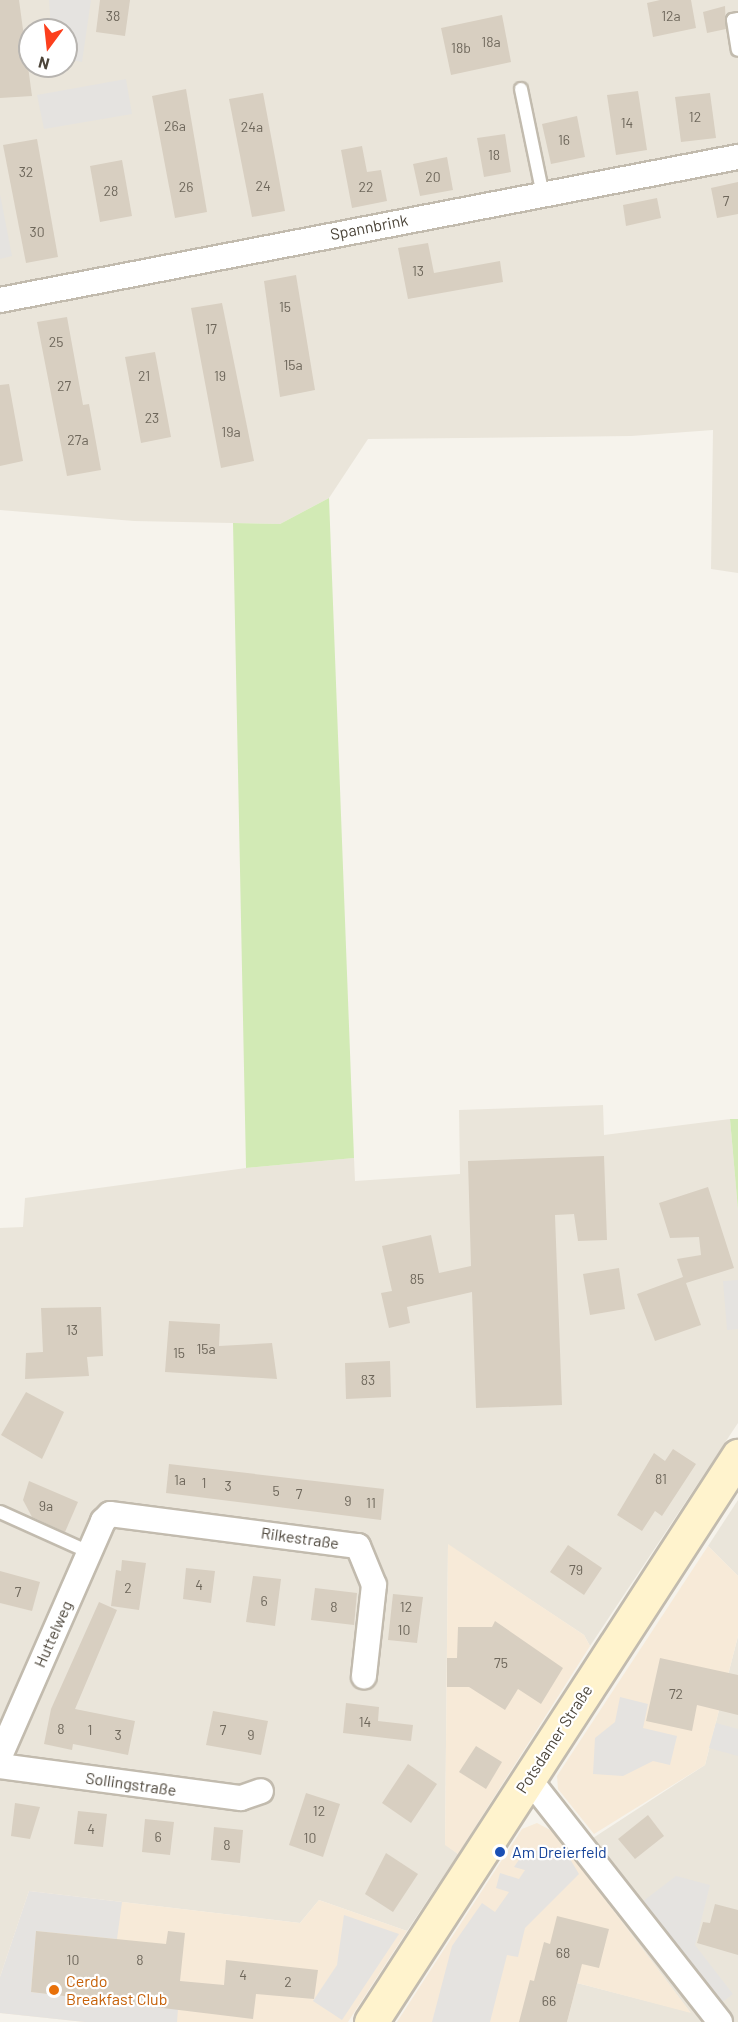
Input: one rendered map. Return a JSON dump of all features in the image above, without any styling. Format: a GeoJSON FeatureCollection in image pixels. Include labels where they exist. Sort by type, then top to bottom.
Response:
{"type":"FeatureCollection","features":[{"type":"Feature","properties":{"kind":"street","name":"Spannbrink"},"geometry":{"type":"LineString","coordinates":[[0,300],[738,157]]}},
{"type":"Feature","properties":{"kind":"street","name":"Potsdamer Straße"},"geometry":{"type":"LineString","coordinates":[[371,2022],[738,1456]]}},
{"type":"Feature","properties":{"kind":"street","name":"Huttelweg"},"geometry":{"type":"LineString","coordinates":[[0,1756],[5,1731],[89,1552],[110,1514]]}},
{"type":"Feature","properties":{"kind":"street","name":"Rilkestraße"},"geometry":{"type":"LineString","coordinates":[[110,1514],[358,1546],[374,1585],[364,1676]]}},
{"type":"Feature","properties":{"kind":"street","name":"Sollingstraße"},"geometry":{"type":"LineString","coordinates":[[0,1766],[241,1798],[261,1791]]}},
{"type":"Feature","properties":{"kind":"street"},"geometry":{"type":"LineString","coordinates":[[529,1779],[720,2022]]}},
{"type":"Feature","properties":{"kind":"lane"},"geometry":{"type":"LineString","coordinates":[[738,19],[733,20],[738,50]]}},
{"type":"Feature","properties":{"kind":"lane"},"geometry":{"type":"LineString","coordinates":[[521,89],[543,195]]}},
{"type":"Feature","properties":{"kind":"lane"},"geometry":{"type":"LineString","coordinates":[[0,1512],[89,1552]]}},
{"type":"Feature","properties":{"kind":"shaded area"},"geometry":{"type":"Polygon","coordinates":[[[0,0],[738,0],[738,573],[711,569],[713,430],[631,436],[368,439],[329,498],[280,524],[134,521],[0,510],[0,0]]]}},
{"type":"Feature","properties":{"kind":"shaded area"},"geometry":{"type":"Polygon","coordinates":[[[49,0],[91,0],[82,62],[78,61],[78,18],[50,18],[49,0]]]}},
{"type":"Feature","properties":{"kind":"shaded area"},"geometry":{"type":"Polygon","coordinates":[[[126,79],[132,114],[44,129],[37,95],[126,79]]]}},
{"type":"Feature","properties":{"kind":"shaded area"},"geometry":{"type":"Polygon","coordinates":[[[0,194],[12,256],[0,259],[0,194]]]}},
{"type":"Feature","properties":{"kind":"shaded area"},"geometry":{"type":"Polygon","coordinates":[[[603,1105],[604,1135],[730,1119],[738,1210],[738,1423],[590,1646],[584,1635],[448,1545],[445,1844],[458,1854],[407,1931],[319,1900],[300,1923],[29,1891],[0,1977],[0,1228],[23,1227],[25,1198],[246,1168],[354,1158],[355,1181],[460,1174],[459,1110],[603,1105]]]}},
{"type":"Feature","properties":{"kind":"shaded area"},"geometry":{"type":"Polygon","coordinates":[[[738,1280],[738,1329],[727,1330],[723,1281],[738,1280]]]}},
{"type":"Feature","properties":{"kind":"shaded area"},"geometry":{"type":"Polygon","coordinates":[[[738,1500],[738,1576],[708,1546],[738,1500]]]}},
{"type":"Feature","properties":{"kind":"shaded area"},"geometry":{"type":"Polygon","coordinates":[[[448,1544],[584,1635],[590,1646],[458,1854],[445,1845],[448,1544]]]}},
{"type":"Feature","properties":{"kind":"shaded area"},"geometry":{"type":"Polygon","coordinates":[[[708,1546],[738,1576],[738,1636],[705,1765],[594,1834],[558,1789],[557,1776],[708,1546]]]}},
{"type":"Feature","properties":{"kind":"shaded area"},"geometry":{"type":"Polygon","coordinates":[[[738,1636],[738,2022],[567,2022],[577,1983],[690,2012],[570,1853],[705,1765],[738,1636]]]}},
{"type":"Feature","properties":{"kind":"shaded area"},"geometry":{"type":"Polygon","coordinates":[[[620,1697],[648,1704],[643,1728],[677,1736],[670,1765],[653,1761],[623,1776],[593,1774],[595,1738],[615,1722],[620,1697]]]}},
{"type":"Feature","properties":{"kind":"shaded area"},"geometry":{"type":"Polygon","coordinates":[[[716,1723],[738,1729],[738,1756],[709,1748],[716,1723]]]}},
{"type":"Feature","properties":{"kind":"shaded area"},"geometry":{"type":"Polygon","coordinates":[[[537,1823],[554,1832],[691,2013],[577,1983],[567,2022],[397,2022],[522,1829],[537,1823]]]}},
{"type":"Feature","properties":{"kind":"shaded area"},"geometry":{"type":"Polygon","coordinates":[[[527,1848],[570,1859],[579,1874],[525,1928],[518,1957],[507,1955],[490,2022],[432,2022],[452,1946],[482,1903],[495,1912],[509,1892],[496,1888],[500,1873],[519,1879],[525,1870],[514,1867],[527,1848]]]}},
{"type":"Feature","properties":{"kind":"shaded area"},"geometry":{"type":"Polygon","coordinates":[[[676,1876],[710,1885],[695,1945],[733,1994],[721,2003],[642,1902],[676,1876]]]}},
{"type":"Feature","properties":{"kind":"shaded area"},"geometry":{"type":"Polygon","coordinates":[[[29,1891],[300,1923],[319,1900],[407,1931],[348,2022],[85,2022],[0,2013],[0,1977],[29,1891]]]}},
{"type":"Feature","properties":{"kind":"shaded area"},"geometry":{"type":"Polygon","coordinates":[[[29,1891],[122,1902],[117,1939],[36,1931],[31,1992],[178,2009],[177,2022],[85,2022],[0,2013],[0,1977],[29,1891]]]}},
{"type":"Feature","properties":{"kind":"shaded area"},"geometry":{"type":"Polygon","coordinates":[[[344,1915],[399,1934],[342,2020],[313,2001],[337,1965],[344,1915]]]}},
{"type":"Feature","properties":{"kind":"green space"},"geometry":{"type":"Polygon","coordinates":[[[329,498],[354,1158],[246,1168],[233,523],[280,524],[329,498]]]}},
{"type":"Feature","properties":{"kind":"green space"},"geometry":{"type":"Polygon","coordinates":[[[730,1119],[738,1119],[738,1210],[730,1119]]]}},
{"type":"Feature","properties":{"kind":"building"},"geometry":{"type":"Polygon","coordinates":[[[0,0],[19,0],[21,18],[18,18],[18,78],[30,78],[32,96],[0,98],[0,0]]]}},
{"type":"Feature","properties":{"kind":"building"},"geometry":{"type":"Polygon","coordinates":[[[100,0],[130,0],[125,36],[96,32],[100,0]]]}},
{"type":"Feature","properties":{"kind":"building"},"geometry":{"type":"Polygon","coordinates":[[[660,0],[691,0],[696,28],[653,37],[647,3],[660,0]]]}},
{"type":"Feature","properties":{"kind":"building"},"geometry":{"type":"Polygon","coordinates":[[[725,6],[726,29],[707,33],[703,12],[725,6]]]}},
{"type":"Feature","properties":{"kind":"building"},"geometry":{"type":"Polygon","coordinates":[[[502,15],[511,62],[451,75],[441,28],[502,15]]]}},
{"type":"Feature","properties":{"kind":"building"},"geometry":{"type":"Polygon","coordinates":[[[186,89],[207,212],[175,218],[152,96],[186,89]]]}},
{"type":"Feature","properties":{"kind":"building"},"geometry":{"type":"Polygon","coordinates":[[[638,91],[647,150],[616,155],[607,95],[638,91]]]}},
{"type":"Feature","properties":{"kind":"building"},"geometry":{"type":"Polygon","coordinates":[[[263,93],[285,211],[252,217],[229,99],[263,93]]]}},
{"type":"Feature","properties":{"kind":"building"},"geometry":{"type":"Polygon","coordinates":[[[710,93],[716,138],[681,142],[675,97],[710,93]]]}},
{"type":"Feature","properties":{"kind":"building"},"geometry":{"type":"Polygon","coordinates":[[[577,116],[585,157],[551,164],[542,124],[577,116]]]}},
{"type":"Feature","properties":{"kind":"building"},"geometry":{"type":"Polygon","coordinates":[[[505,134],[511,172],[484,177],[477,138],[505,134]]]}},
{"type":"Feature","properties":{"kind":"building"},"geometry":{"type":"Polygon","coordinates":[[[37,139],[58,257],[26,263],[3,145],[37,139]]]}},
{"type":"Feature","properties":{"kind":"building"},"geometry":{"type":"Polygon","coordinates":[[[362,146],[367,172],[381,170],[387,201],[352,208],[341,150],[362,146]]]}},
{"type":"Feature","properties":{"kind":"building"},"geometry":{"type":"Polygon","coordinates":[[[447,157],[453,190],[420,196],[413,164],[447,157]]]}},
{"type":"Feature","properties":{"kind":"building"},"geometry":{"type":"Polygon","coordinates":[[[122,160],[132,216],[100,222],[90,166],[122,160]]]}},
{"type":"Feature","properties":{"kind":"building"},"geometry":{"type":"Polygon","coordinates":[[[738,182],[738,214],[717,218],[711,188],[738,182]]]}},
{"type":"Feature","properties":{"kind":"building"},"geometry":{"type":"Polygon","coordinates":[[[657,198],[661,218],[626,226],[623,205],[657,198]]]}},
{"type":"Feature","properties":{"kind":"building"},"geometry":{"type":"Polygon","coordinates":[[[428,243],[434,273],[500,261],[503,282],[408,299],[398,248],[428,243]]]}},
{"type":"Feature","properties":{"kind":"building"},"geometry":{"type":"Polygon","coordinates":[[[296,275],[315,390],[280,397],[264,281],[296,275]]]}},
{"type":"Feature","properties":{"kind":"building"},"geometry":{"type":"Polygon","coordinates":[[[222,303],[254,461],[221,468],[191,308],[222,303]]]}},
{"type":"Feature","properties":{"kind":"building"},"geometry":{"type":"Polygon","coordinates":[[[67,317],[83,405],[89,404],[101,470],[67,476],[37,322],[67,317]]]}},
{"type":"Feature","properties":{"kind":"building"},"geometry":{"type":"Polygon","coordinates":[[[155,352],[171,437],[141,443],[125,357],[155,352]]]}},
{"type":"Feature","properties":{"kind":"building"},"geometry":{"type":"Polygon","coordinates":[[[9,384],[23,461],[0,466],[0,385],[9,384]]]}},
{"type":"Feature","properties":{"kind":"building"},"geometry":{"type":"Polygon","coordinates":[[[604,1156],[607,1240],[578,1241],[574,1214],[555,1215],[562,1405],[476,1408],[472,1292],[407,1307],[410,1323],[389,1328],[381,1293],[392,1291],[382,1246],[431,1235],[439,1273],[471,1266],[468,1161],[604,1156]]]}},
{"type":"Feature","properties":{"kind":"building"},"geometry":{"type":"Polygon","coordinates":[[[708,1187],[734,1268],[686,1283],[701,1325],[655,1341],[637,1294],[683,1277],[677,1259],[701,1255],[699,1237],[670,1238],[659,1203],[708,1187]]]}},
{"type":"Feature","properties":{"kind":"building"},"geometry":{"type":"Polygon","coordinates":[[[619,1268],[625,1309],[590,1315],[583,1274],[619,1268]]]}},
{"type":"Feature","properties":{"kind":"building"},"geometry":{"type":"Polygon","coordinates":[[[101,1307],[103,1356],[87,1357],[89,1376],[25,1379],[26,1353],[43,1352],[41,1308],[101,1307]]]}},
{"type":"Feature","properties":{"kind":"building"},"geometry":{"type":"Polygon","coordinates":[[[169,1321],[220,1324],[219,1346],[272,1343],[277,1379],[165,1372],[169,1321]]]}},
{"type":"Feature","properties":{"kind":"building"},"geometry":{"type":"Polygon","coordinates":[[[390,1361],[391,1397],[346,1399],[345,1363],[390,1361]]]}},
{"type":"Feature","properties":{"kind":"building"},"geometry":{"type":"Polygon","coordinates":[[[26,1392],[64,1412],[42,1459],[1,1435],[26,1392]]]}},
{"type":"Feature","properties":{"kind":"building"},"geometry":{"type":"Polygon","coordinates":[[[673,1449],[696,1464],[662,1516],[655,1511],[642,1531],[617,1515],[654,1453],[665,1461],[673,1449]]]}},
{"type":"Feature","properties":{"kind":"building"},"geometry":{"type":"Polygon","coordinates":[[[169,1464],[384,1489],[381,1520],[166,1493],[169,1464]]]}},
{"type":"Feature","properties":{"kind":"building"},"geometry":{"type":"Polygon","coordinates":[[[29,1481],[78,1502],[65,1532],[32,1517],[23,1500],[29,1481]]]}},
{"type":"Feature","properties":{"kind":"building"},"geometry":{"type":"Polygon","coordinates":[[[568,1545],[602,1568],[584,1595],[550,1572],[568,1545]]]}},
{"type":"Feature","properties":{"kind":"building"},"geometry":{"type":"Polygon","coordinates":[[[122,1560],[146,1563],[139,1610],[111,1606],[116,1570],[121,1571],[122,1560]]]}},
{"type":"Feature","properties":{"kind":"building"},"geometry":{"type":"Polygon","coordinates":[[[186,1568],[215,1571],[211,1603],[183,1599],[186,1568]]]}},
{"type":"Feature","properties":{"kind":"building"},"geometry":{"type":"Polygon","coordinates":[[[0,1571],[40,1582],[32,1611],[0,1603],[0,1571]]]}},
{"type":"Feature","properties":{"kind":"building"},"geometry":{"type":"Polygon","coordinates":[[[253,1576],[281,1579],[275,1626],[246,1622],[253,1576]]]}},
{"type":"Feature","properties":{"kind":"building"},"geometry":{"type":"Polygon","coordinates":[[[315,1588],[357,1593],[354,1625],[311,1620],[315,1588]]]}},
{"type":"Feature","properties":{"kind":"building"},"geometry":{"type":"Polygon","coordinates":[[[393,1594],[423,1597],[417,1643],[388,1640],[393,1594]]]}},
{"type":"Feature","properties":{"kind":"building"},"geometry":{"type":"Polygon","coordinates":[[[99,1602],[117,1610],[75,1709],[135,1721],[128,1755],[73,1744],[72,1750],[44,1744],[51,1709],[99,1602]]]}},
{"type":"Feature","properties":{"kind":"building"},"geometry":{"type":"Polygon","coordinates":[[[495,1621],[563,1668],[541,1704],[518,1689],[505,1710],[469,1687],[447,1687],[447,1658],[457,1658],[458,1627],[492,1627],[495,1621]]]}},
{"type":"Feature","properties":{"kind":"building"},"geometry":{"type":"Polygon","coordinates":[[[660,1658],[738,1675],[738,1715],[697,1705],[692,1731],[646,1721],[660,1658]]]}},
{"type":"Feature","properties":{"kind":"building"},"geometry":{"type":"Polygon","coordinates":[[[346,1703],[379,1707],[378,1721],[413,1725],[411,1741],[343,1733],[346,1703]]]}},
{"type":"Feature","properties":{"kind":"building"},"geometry":{"type":"Polygon","coordinates":[[[213,1711],[268,1721],[261,1755],[206,1745],[213,1711]]]}},
{"type":"Feature","properties":{"kind":"building"},"geometry":{"type":"Polygon","coordinates":[[[476,1746],[502,1762],[486,1789],[459,1772],[476,1746]]]}},
{"type":"Feature","properties":{"kind":"building"},"geometry":{"type":"Polygon","coordinates":[[[408,1764],[437,1784],[411,1823],[382,1803],[408,1764]]]}},
{"type":"Feature","properties":{"kind":"building"},"geometry":{"type":"Polygon","coordinates":[[[306,1793],[340,1804],[323,1857],[289,1845],[306,1793]]]}},
{"type":"Feature","properties":{"kind":"building"},"geometry":{"type":"Polygon","coordinates":[[[15,1803],[40,1807],[30,1839],[11,1836],[15,1803]]]}},
{"type":"Feature","properties":{"kind":"building"},"geometry":{"type":"Polygon","coordinates":[[[78,1811],[107,1814],[103,1847],[74,1844],[78,1811]]]}},
{"type":"Feature","properties":{"kind":"building"},"geometry":{"type":"Polygon","coordinates":[[[648,1815],[664,1836],[635,1859],[618,1839],[648,1815]]]}},
{"type":"Feature","properties":{"kind":"building"},"geometry":{"type":"Polygon","coordinates":[[[145,1819],[174,1822],[170,1855],[142,1852],[145,1819]]]}},
{"type":"Feature","properties":{"kind":"building"},"geometry":{"type":"Polygon","coordinates":[[[214,1827],[243,1830],[240,1863],[211,1860],[214,1827]]]}},
{"type":"Feature","properties":{"kind":"building"},"geometry":{"type":"Polygon","coordinates":[[[386,1853],[418,1874],[393,1912],[365,1894],[386,1853]]]}},
{"type":"Feature","properties":{"kind":"building"},"geometry":{"type":"Polygon","coordinates":[[[715,1904],[738,1910],[738,1955],[697,1943],[703,1922],[710,1923],[715,1904]]]}},
{"type":"Feature","properties":{"kind":"building"},"geometry":{"type":"Polygon","coordinates":[[[557,1916],[609,1929],[599,1968],[582,1964],[567,2022],[519,2022],[530,1980],[534,1981],[544,1942],[550,1944],[557,1916]]]}},
{"type":"Feature","properties":{"kind":"building"},"geometry":{"type":"Polygon","coordinates":[[[36,1931],[166,1944],[168,1931],[185,1933],[180,1981],[224,1985],[226,1960],[318,1970],[314,1999],[256,1994],[253,2019],[31,1992],[36,1931]]]}},
{"type":"Feature","properties":{"kind":"place","name":"Am Dreierfeld"},"geometry":{"type":"Point","coordinates":[500,1852]}},
{"type":"Feature","properties":{"kind":"place","name":"Cerdo Breakfast Club"},"geometry":{"type":"Point","coordinates":[54,1990]}}]}
